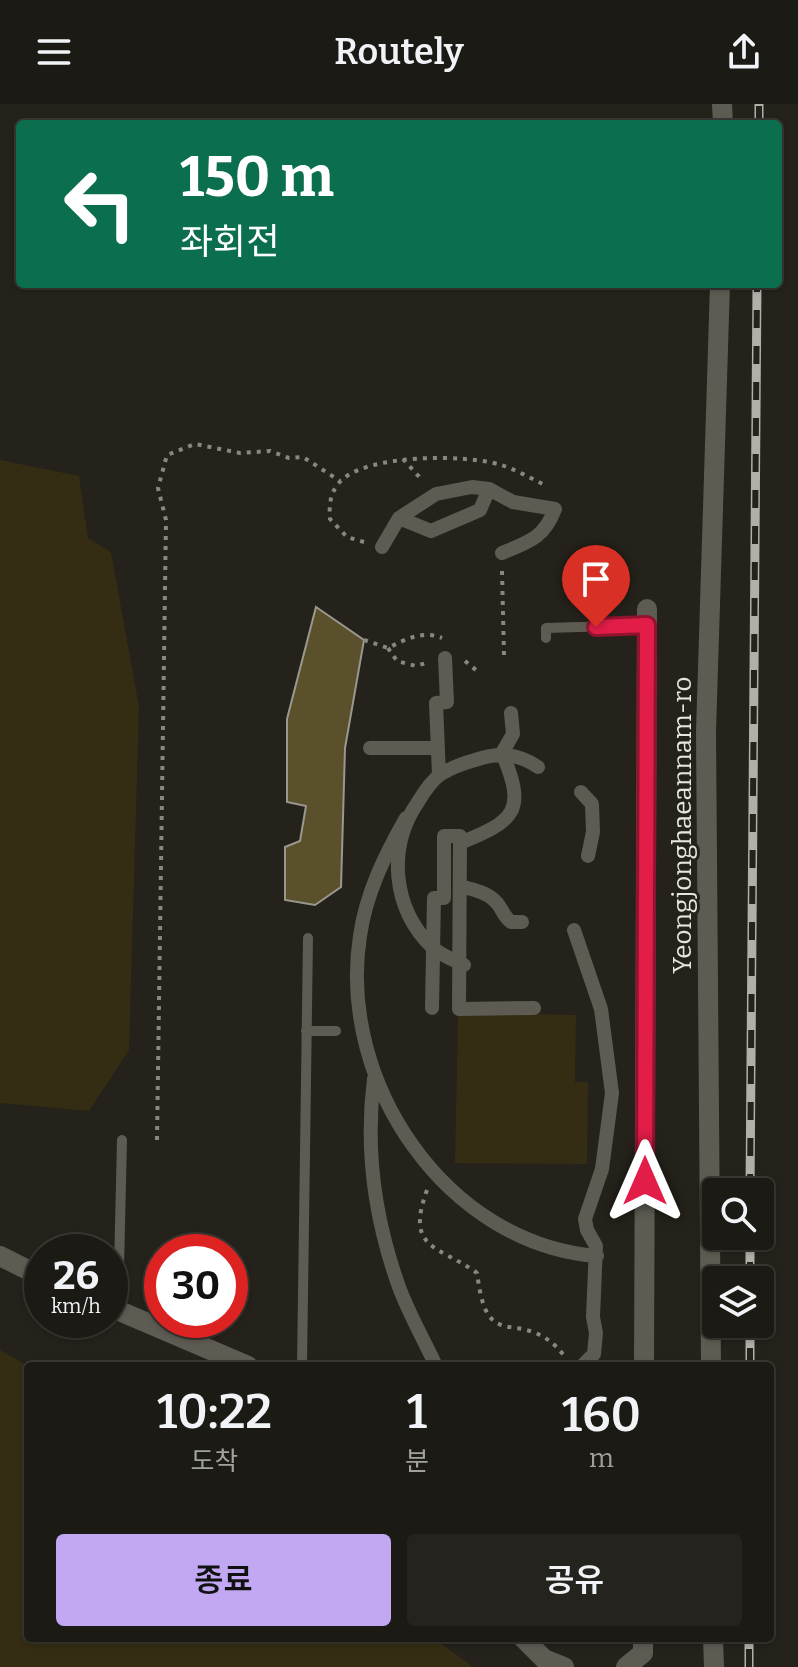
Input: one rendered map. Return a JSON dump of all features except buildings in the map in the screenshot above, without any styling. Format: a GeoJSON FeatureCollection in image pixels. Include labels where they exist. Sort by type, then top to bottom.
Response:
{"type":"FeatureCollection","features":[{"type":"Feature","properties":{"kind":"street","name":"Yeongjonghaeannam-ro"},"geometry":{"type":"LineString","coordinates":[[711,1362],[706,732],[720,288]]}},
{"type":"Feature","properties":{"kind":"street"},"geometry":{"type":"LineString","coordinates":[[382,547],[399,518],[436,494],[472,487],[489,489],[513,502],[555,509],[548,527],[532,541],[502,553]]}},
{"type":"Feature","properties":{"kind":"street"},"geometry":{"type":"LineString","coordinates":[[399,518],[431,531],[480,510],[489,489]]}},
{"type":"Feature","properties":{"kind":"street"},"geometry":{"type":"LineString","coordinates":[[644,1362],[647,617]]}},
{"type":"Feature","properties":{"kind":"street"},"geometry":{"type":"LineString","coordinates":[[439,775],[436,703],[447,702],[450,654]]}},
{"type":"Feature","properties":{"kind":"street"},"geometry":{"type":"LineString","coordinates":[[502,753],[513,734],[511,713]]}},
{"type":"Feature","properties":{"kind":"street"},"geometry":{"type":"LineString","coordinates":[[370,748],[438,748]]}},
{"type":"Feature","properties":{"kind":"street"},"geometry":{"type":"LineString","coordinates":[[460,843],[499,828],[515,805],[514,782],[502,753]]}},
{"type":"Feature","properties":{"kind":"street"},"geometry":{"type":"LineString","coordinates":[[538,767],[527,759],[502,753],[465,763],[439,775],[406,818],[383,861],[359,937],[357,983],[365,1047],[384,1100],[435,1173],[470,1207],[533,1243],[563,1253],[597,1256]]}},
{"type":"Feature","properties":{"kind":"street"},"geometry":{"type":"LineString","coordinates":[[581,792],[592,804],[593,832],[588,856]]}},
{"type":"Feature","properties":{"kind":"street"},"geometry":{"type":"LineString","coordinates":[[406,818],[396,857],[401,893],[413,923],[433,949],[464,964]]}},
{"type":"Feature","properties":{"kind":"street"},"geometry":{"type":"LineString","coordinates":[[432,1008],[434,898],[444,898],[444,836],[460,836],[464,964],[459,1009],[534,1008]]}},
{"type":"Feature","properties":{"kind":"street"},"geometry":{"type":"LineString","coordinates":[[460,886],[479,891],[496,902],[502,915],[511,922],[522,922]]}},
{"type":"Feature","properties":{"kind":"street"},"geometry":{"type":"LineString","coordinates":[[574,930],[601,1009],[612,1093],[602,1169],[585,1219],[597,1256],[594,1354],[586,1362]]}},
{"type":"Feature","properties":{"kind":"street"},"geometry":{"type":"LineString","coordinates":[[375,1074],[369,1122],[376,1207],[399,1288],[434,1362]]}},
{"type":"Feature","properties":{"kind":"street"},"geometry":{"type":"LineString","coordinates":[[0,1256],[24,1268]]}},
{"type":"Feature","properties":{"kind":"street"},"geometry":{"type":"LineString","coordinates":[[128,1314],[239,1362]]}},
{"type":"Feature","properties":{"kind":"street"},"geometry":{"type":"LineString","coordinates":[[527,1642],[544,1659],[564,1667]]}},
{"type":"Feature","properties":{"kind":"street"},"geometry":{"type":"LineString","coordinates":[[713,1642],[714,1667]]}},
{"type":"Feature","properties":{"kind":"street"},"geometry":{"type":"LineString","coordinates":[[626,1667],[643,1653]]}},
{"type":"Feature","properties":{"kind":"lane"},"geometry":{"type":"LineString","coordinates":[[546,638],[546,628],[647,617]]}},
{"type":"Feature","properties":{"kind":"lane"},"geometry":{"type":"LineString","coordinates":[[302,1362],[308,938]]}},
{"type":"Feature","properties":{"kind":"lane"},"geometry":{"type":"LineString","coordinates":[[306,1031],[336,1031]]}},
{"type":"Feature","properties":{"kind":"lane"},"geometry":{"type":"LineString","coordinates":[[118,1234],[122,1140]]}},
{"type":"Feature","properties":{"kind":"path"},"geometry":{"type":"LineString","coordinates":[[157,1140],[166,520],[158,488],[167,455],[195,444],[240,453],[270,451],[289,458],[303,457],[340,481]]}},
{"type":"Feature","properties":{"kind":"path"},"geometry":{"type":"LineString","coordinates":[[403,459],[436,494]]}},
{"type":"Feature","properties":{"kind":"path"},"geometry":{"type":"LineString","coordinates":[[364,640],[388,648],[406,639],[430,633],[447,640]]}},
{"type":"Feature","properties":{"kind":"path"},"geometry":{"type":"LineString","coordinates":[[450,654],[476,670]]}},
{"type":"Feature","properties":{"kind":"path"},"geometry":{"type":"LineString","coordinates":[[435,1173],[419,1222],[423,1241],[477,1273],[489,1316],[507,1328],[530,1331],[554,1343],[569,1362]]}},
{"type":"Feature","properties":{"kind":"shaded area"},"geometry":{"type":"Polygon","coordinates":[[[0,460],[79,476],[88,538],[111,552],[139,707],[129,1050],[89,1111],[0,1103],[0,460]]]}},
{"type":"Feature","properties":{"kind":"shaded area"},"geometry":{"type":"Polygon","coordinates":[[[458,1013],[576,1015],[575,1082],[588,1082],[587,1164],[455,1163],[458,1013]]]}},
{"type":"Feature","properties":{"kind":"shaded area"},"geometry":{"type":"Polygon","coordinates":[[[0,1350],[24,1364],[24,1642],[439,1642],[473,1667],[0,1667],[0,1350]]]}},
{"type":"Feature","properties":{"kind":"railway"},"geometry":{"type":"LineString","coordinates":[[759,104],[759,120]]}},
{"type":"Feature","properties":{"kind":"railway"},"geometry":{"type":"LineString","coordinates":[[750,1178],[757,288]]}},
{"type":"Feature","properties":{"kind":"railway"},"geometry":{"type":"LineString","coordinates":[[750,1250],[750,1266]]}},
{"type":"Feature","properties":{"kind":"railway"},"geometry":{"type":"LineString","coordinates":[[750,1338],[750,1362]]}},
{"type":"Feature","properties":{"kind":"railway"},"geometry":{"type":"LineString","coordinates":[[749,1642],[749,1667]]}},
{"type":"Feature","properties":{"kind":"route"},"geometry":{"type":"LineString","coordinates":[[596,627],[647,625],[645,1181]]}}]}
